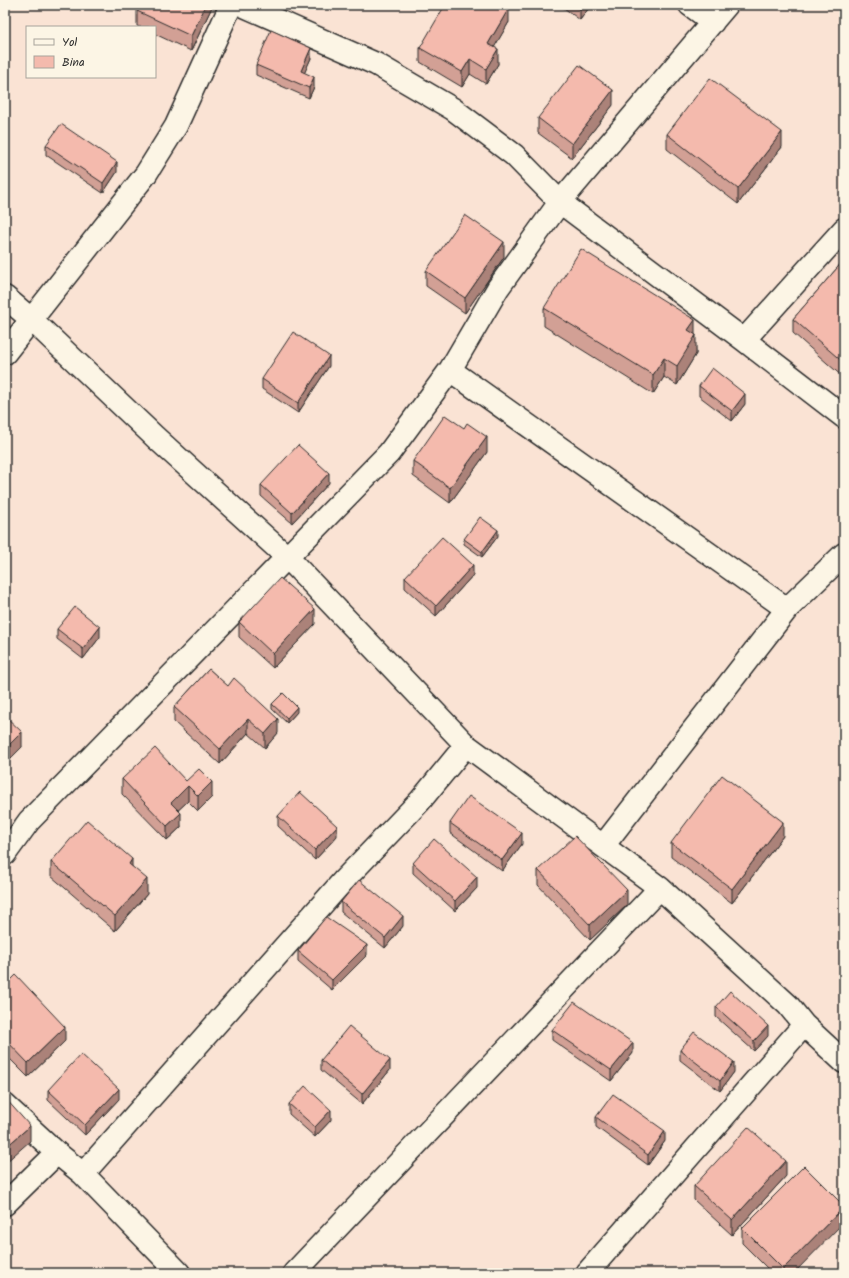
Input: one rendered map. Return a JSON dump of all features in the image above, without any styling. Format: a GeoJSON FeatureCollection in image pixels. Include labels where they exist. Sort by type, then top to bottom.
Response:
{"type":"FeatureCollection","features":[{"type":"Feature","properties":{"kind":"street"},"geometry":{"type":"LineString","coordinates":[[5,353],[146,174],[176,126],[231,5]]}},
{"type":"Feature","properties":{"kind":"street"},"geometry":{"type":"LineString","coordinates":[[242,5],[376,64],[453,109],[514,155],[560,202],[844,417]]}},
{"type":"Feature","properties":{"kind":"street"},"geometry":{"type":"LineString","coordinates":[[690,5],[713,22]]}},
{"type":"Feature","properties":{"kind":"street"},"geometry":{"type":"LineString","coordinates":[[5,854],[29,820],[389,453],[450,370],[498,288],[560,202],[727,5]]}},
{"type":"Feature","properties":{"kind":"street"},"geometry":{"type":"LineString","coordinates":[[744,340],[844,229]]}},
{"type":"Feature","properties":{"kind":"street"},"geometry":{"type":"LineString","coordinates":[[5,297],[32,320],[155,437],[287,557],[466,746],[660,888],[788,1005],[804,1025],[844,1062]]}},
{"type":"Feature","properties":{"kind":"street"},"geometry":{"type":"LineString","coordinates":[[450,370],[787,609]]}},
{"type":"Feature","properties":{"kind":"street"},"geometry":{"type":"LineString","coordinates":[[603,846],[787,609],[844,554]]}},
{"type":"Feature","properties":{"kind":"street"},"geometry":{"type":"LineString","coordinates":[[83,1174],[343,881],[420,801],[466,746]]}},
{"type":"Feature","properties":{"kind":"street"},"geometry":{"type":"LineString","coordinates":[[294,1273],[660,888]]}},
{"type":"Feature","properties":{"kind":"street"},"geometry":{"type":"LineString","coordinates":[[587,1273],[804,1025]]}},
{"type":"Feature","properties":{"kind":"street"},"geometry":{"type":"LineString","coordinates":[[5,1106],[57,1153],[83,1174],[179,1273]]}},
{"type":"Feature","properties":{"kind":"street"},"geometry":{"type":"LineString","coordinates":[[5,1204],[57,1153]]}},
{"type":"Feature","properties":{"kind":"building"},"geometry":{"type":"Polygon","coordinates":[[[140,5],[206,5],[191,36],[137,11],[140,5]]]}},
{"type":"Feature","properties":{"kind":"building"},"geometry":{"type":"Polygon","coordinates":[[[445,5],[505,5],[509,8],[488,44],[498,49],[486,69],[470,59],[462,72],[420,48],[445,5]]]}},
{"type":"Feature","properties":{"kind":"building"},"geometry":{"type":"Polygon","coordinates":[[[574,5],[583,5],[580,9],[574,5]]]}},
{"type":"Feature","properties":{"kind":"building"},"geometry":{"type":"Polygon","coordinates":[[[271,30],[311,48],[301,71],[314,77],[309,88],[256,65],[271,30]]]}},
{"type":"Feature","properties":{"kind":"building"},"geometry":{"type":"Polygon","coordinates":[[[579,65],[613,90],[572,144],[538,118],[579,65]]]}},
{"type":"Feature","properties":{"kind":"building"},"geometry":{"type":"Polygon","coordinates":[[[710,78],[782,132],[738,189],[667,134],[710,78]]]}},
{"type":"Feature","properties":{"kind":"building"},"geometry":{"type":"Polygon","coordinates":[[[61,124],[117,162],[103,183],[46,145],[61,124]]]}},
{"type":"Feature","properties":{"kind":"building"},"geometry":{"type":"Polygon","coordinates":[[[465,215],[504,242],[465,298],[426,271],[465,215]]]}},
{"type":"Feature","properties":{"kind":"building"},"geometry":{"type":"Polygon","coordinates":[[[581,249],[695,320],[688,330],[696,335],[677,366],[664,358],[653,375],[544,308],[581,249]]]}},
{"type":"Feature","properties":{"kind":"building"},"geometry":{"type":"Polygon","coordinates":[[[844,260],[844,363],[793,319],[844,260]]]}},
{"type":"Feature","properties":{"kind":"building"},"geometry":{"type":"Polygon","coordinates":[[[293,332],[329,356],[298,403],[262,379],[293,332]]]}},
{"type":"Feature","properties":{"kind":"building"},"geometry":{"type":"Polygon","coordinates":[[[712,368],[745,394],[732,411],[699,386],[712,368]]]}},
{"type":"Feature","properties":{"kind":"building"},"geometry":{"type":"Polygon","coordinates":[[[445,415],[464,428],[467,423],[487,437],[450,488],[413,461],[445,415]]]}},
{"type":"Feature","properties":{"kind":"building"},"geometry":{"type":"Polygon","coordinates":[[[298,445],[329,473],[292,513],[261,485],[298,445]]]}},
{"type":"Feature","properties":{"kind":"building"},"geometry":{"type":"Polygon","coordinates":[[[480,517],[498,530],[482,552],[464,539],[480,517]]]}},
{"type":"Feature","properties":{"kind":"building"},"geometry":{"type":"Polygon","coordinates":[[[442,537],[473,565],[436,606],[405,577],[442,537]]]}},
{"type":"Feature","properties":{"kind":"building"},"geometry":{"type":"Polygon","coordinates":[[[280,578],[315,609],[273,654],[239,622],[280,578]]]}},
{"type":"Feature","properties":{"kind":"building"},"geometry":{"type":"Polygon","coordinates":[[[75,607],[100,627],[83,649],[57,629],[75,607]]]}},
{"type":"Feature","properties":{"kind":"building"},"geometry":{"type":"Polygon","coordinates":[[[209,669],[228,686],[234,678],[278,719],[265,734],[248,719],[220,749],[174,707],[209,669]]]}},
{"type":"Feature","properties":{"kind":"building"},"geometry":{"type":"Polygon","coordinates":[[[283,693],[297,707],[287,718],[272,704],[283,693]]]}},
{"type":"Feature","properties":{"kind":"building"},"geometry":{"type":"Polygon","coordinates":[[[5,716],[22,732],[10,744],[5,740],[5,716]]]}},
{"type":"Feature","properties":{"kind":"building"},"geometry":{"type":"Polygon","coordinates":[[[155,748],[186,781],[199,769],[212,782],[198,796],[188,786],[171,803],[181,813],[167,826],[122,779],[155,748]]]}},
{"type":"Feature","properties":{"kind":"building"},"geometry":{"type":"Polygon","coordinates":[[[722,775],[783,822],[732,889],[671,843],[722,775]]]}},
{"type":"Feature","properties":{"kind":"building"},"geometry":{"type":"Polygon","coordinates":[[[300,792],[337,826],[315,850],[278,816],[300,792]]]}},
{"type":"Feature","properties":{"kind":"building"},"geometry":{"type":"Polygon","coordinates":[[[469,796],[522,833],[502,860],[450,823],[469,796]]]}},
{"type":"Feature","properties":{"kind":"building"},"geometry":{"type":"Polygon","coordinates":[[[87,820],[132,859],[129,864],[147,879],[115,916],[51,862],[87,820]]]}},
{"type":"Feature","properties":{"kind":"building"},"geometry":{"type":"Polygon","coordinates":[[[575,836],[627,890],[590,925],[538,870],[575,836]]]}},
{"type":"Feature","properties":{"kind":"building"},"geometry":{"type":"Polygon","coordinates":[[[434,839],[477,877],[455,901],[413,863],[434,839]]]}},
{"type":"Feature","properties":{"kind":"building"},"geometry":{"type":"Polygon","coordinates":[[[359,880],[403,916],[385,938],[341,902],[359,880]]]}},
{"type":"Feature","properties":{"kind":"building"},"geometry":{"type":"Polygon","coordinates":[[[326,917],[367,945],[332,980],[298,951],[326,917]]]}},
{"type":"Feature","properties":{"kind":"building"},"geometry":{"type":"Polygon","coordinates":[[[16,975],[65,1027],[28,1063],[5,1039],[5,986],[16,975]]]}},
{"type":"Feature","properties":{"kind":"building"},"geometry":{"type":"Polygon","coordinates":[[[730,991],[768,1026],[754,1041],[716,1007],[730,991]]]}},
{"type":"Feature","properties":{"kind":"building"},"geometry":{"type":"Polygon","coordinates":[[[574,1002],[633,1043],[611,1070],[552,1030],[574,1002]]]}},
{"type":"Feature","properties":{"kind":"building"},"geometry":{"type":"Polygon","coordinates":[[[349,1026],[390,1060],[362,1094],[321,1060],[349,1026]]]}},
{"type":"Feature","properties":{"kind":"building"},"geometry":{"type":"Polygon","coordinates":[[[694,1032],[734,1062],[720,1081],[680,1050],[694,1032]]]}},
{"type":"Feature","properties":{"kind":"building"},"geometry":{"type":"Polygon","coordinates":[[[81,1054],[119,1089],[85,1125],[48,1090],[81,1054]]]}},
{"type":"Feature","properties":{"kind":"building"},"geometry":{"type":"Polygon","coordinates":[[[305,1086],[331,1110],[315,1127],[289,1104],[305,1086]]]}},
{"type":"Feature","properties":{"kind":"building"},"geometry":{"type":"Polygon","coordinates":[[[613,1094],[665,1131],[648,1155],[596,1117],[613,1094]]]}},
{"type":"Feature","properties":{"kind":"building"},"geometry":{"type":"Polygon","coordinates":[[[5,1098],[30,1126],[5,1148],[5,1098]]]}},
{"type":"Feature","properties":{"kind":"building"},"geometry":{"type":"Polygon","coordinates":[[[748,1127],[786,1161],[732,1220],[694,1186],[748,1127]]]}},
{"type":"Feature","properties":{"kind":"building"},"geometry":{"type":"Polygon","coordinates":[[[804,1166],[844,1207],[783,1269],[742,1228],[804,1166]]]}}]}
